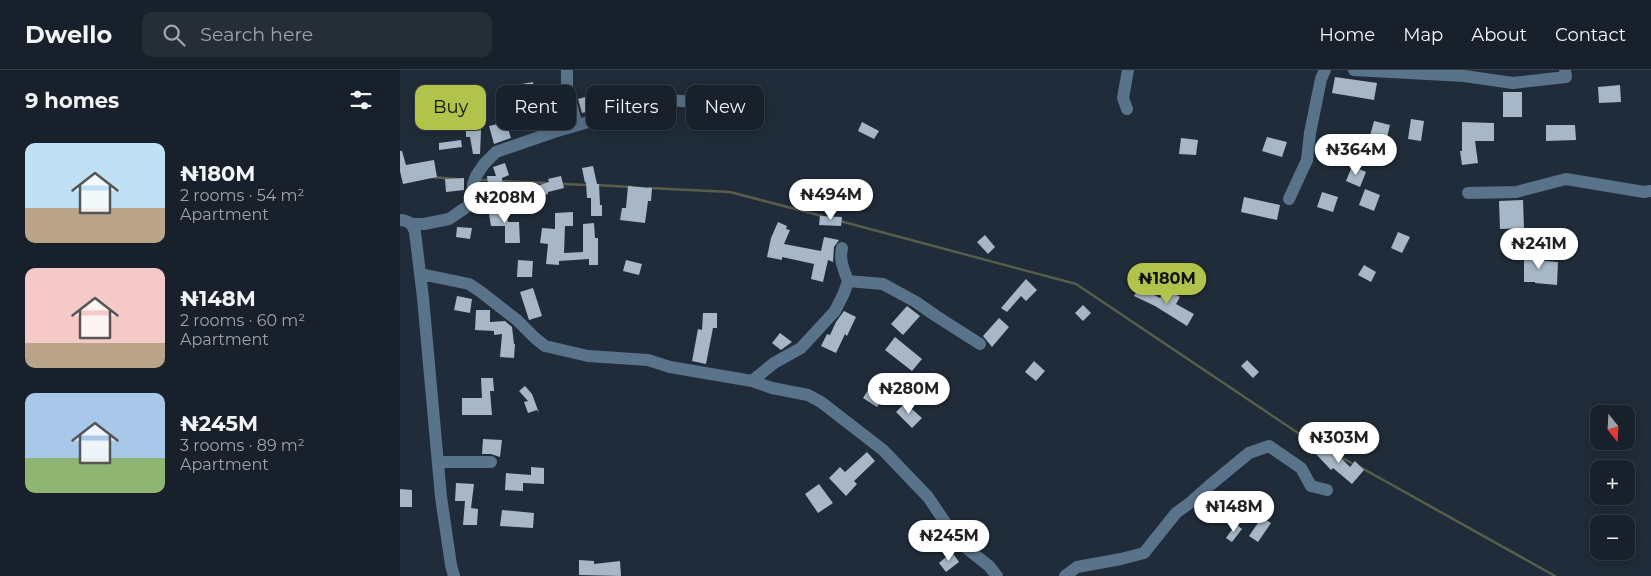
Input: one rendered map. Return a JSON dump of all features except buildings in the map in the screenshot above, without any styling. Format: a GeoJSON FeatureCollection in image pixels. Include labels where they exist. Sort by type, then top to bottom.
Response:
{"type":"FeatureCollection","features":[{"type":"Feature","properties":{"kind":"street"},"geometry":{"type":"LineString","coordinates":[[567,70],[567,89],[577,125]]}},
{"type":"Feature","properties":{"kind":"street"},"geometry":{"type":"LineString","coordinates":[[1127,109],[1123,98],[1128,70]]}},
{"type":"Feature","properties":{"kind":"street"},"geometry":{"type":"LineString","coordinates":[[1289,199],[1307,160],[1310,133],[1321,79],[1325,70]]}},
{"type":"Feature","properties":{"kind":"street"},"geometry":{"type":"LineString","coordinates":[[1354,70],[1464,76],[1513,83],[1566,77],[1565,70]]}},
{"type":"Feature","properties":{"kind":"street"},"geometry":{"type":"LineString","coordinates":[[406,222],[424,224],[449,219],[468,206],[474,192],[473,185],[476,176],[484,164],[496,152],[577,125],[646,105],[666,100],[686,101]]}},
{"type":"Feature","properties":{"kind":"street"},"geometry":{"type":"LineString","coordinates":[[1468,193],[1516,192],[1566,179],[1644,192],[1651,191]]}},
{"type":"Feature","properties":{"kind":"street"},"geometry":{"type":"LineString","coordinates":[[406,222],[415,232],[421,274],[442,507],[454,576]]}},
{"type":"Feature","properties":{"kind":"street"},"geometry":{"type":"LineString","coordinates":[[752,381],[774,363],[801,348],[835,312],[848,281],[840,256],[842,248]]}},
{"type":"Feature","properties":{"kind":"street"},"geometry":{"type":"LineString","coordinates":[[421,274],[468,284],[517,320],[545,346],[588,356],[648,360],[670,367],[752,381],[772,388],[808,395],[821,402],[883,450],[928,497],[965,547],[989,566],[997,576]]}},
{"type":"Feature","properties":{"kind":"street"},"geometry":{"type":"LineString","coordinates":[[848,281],[883,284],[916,302],[980,344]]}},
{"type":"Feature","properties":{"kind":"street"},"geometry":{"type":"LineString","coordinates":[[1065,576],[1078,566],[1122,559],[1144,553],[1176,512],[1191,502],[1249,453],[1269,446],[1300,468],[1312,486],[1327,490]]}},
{"type":"Feature","properties":{"kind":"street"},"geometry":{"type":"LineString","coordinates":[[438,462],[491,462]]}},
{"type":"Feature","properties":{"kind":"waterway"},"geometry":{"type":"LineString","coordinates":[[431,177],[456,179]]}},
{"type":"Feature","properties":{"kind":"waterway"},"geometry":{"type":"LineString","coordinates":[[479,180],[491,180]]}},
{"type":"Feature","properties":{"kind":"waterway"},"geometry":{"type":"LineString","coordinates":[[499,181],[548,183]]}},
{"type":"Feature","properties":{"kind":"waterway"},"geometry":{"type":"LineString","coordinates":[[561,184],[588,185]]}},
{"type":"Feature","properties":{"kind":"waterway"},"geometry":{"type":"LineString","coordinates":[[596,185],[631,187]]}},
{"type":"Feature","properties":{"kind":"waterway"},"geometry":{"type":"LineString","coordinates":[[649,188],[730,192],[822,216]]}},
{"type":"Feature","properties":{"kind":"waterway"},"geometry":{"type":"LineString","coordinates":[[840,221],[1076,284],[1295,431],[1325,447]]}},
{"type":"Feature","properties":{"kind":"waterway"},"geometry":{"type":"LineString","coordinates":[[1336,454],[1355,465]]}},
{"type":"Feature","properties":{"kind":"waterway"},"geometry":{"type":"LineString","coordinates":[[1360,467],[1555,576]]}}]}
